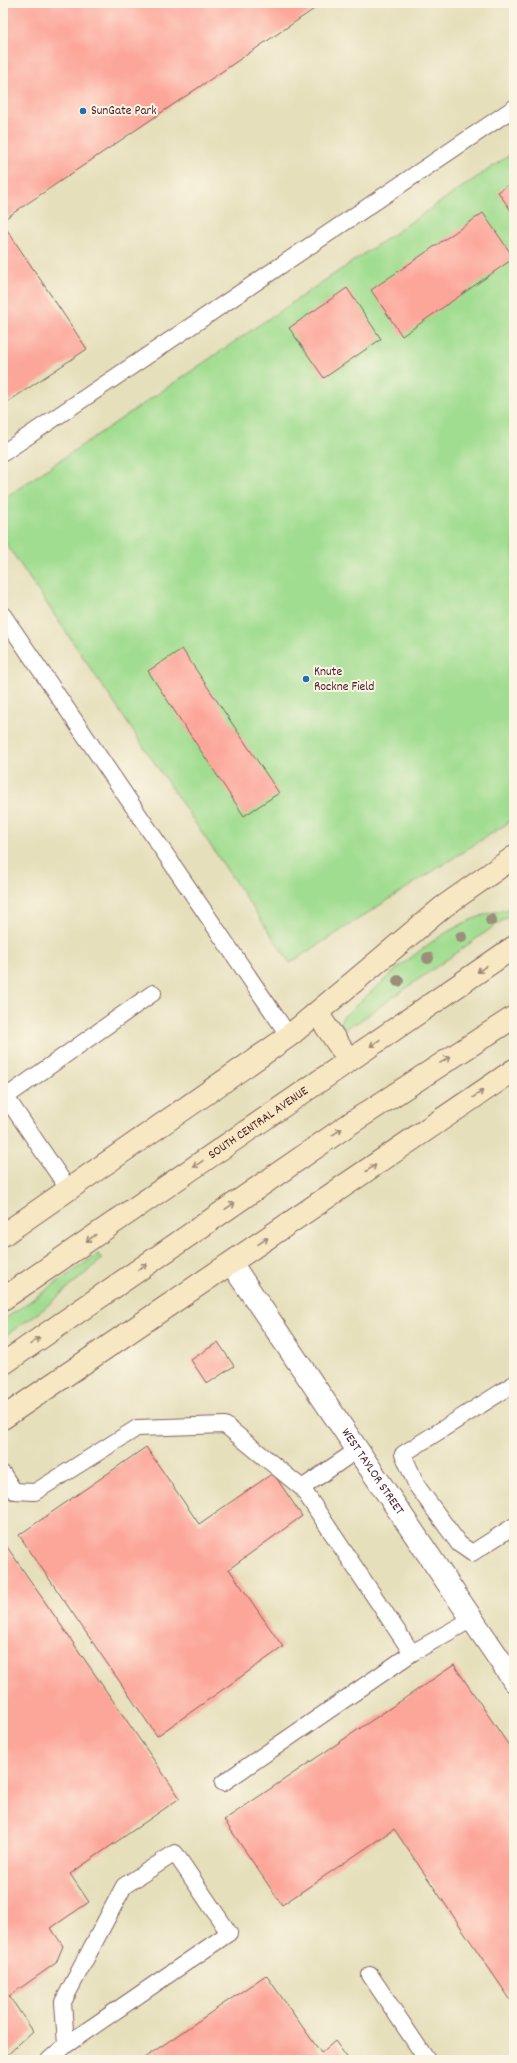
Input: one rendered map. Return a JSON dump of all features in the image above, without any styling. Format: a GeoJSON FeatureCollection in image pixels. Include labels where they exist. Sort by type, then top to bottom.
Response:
{"type":"FeatureCollection","features":[{"type":"Feature","properties":{"kind":"main road"},"geometry":{"type":"LineString","coordinates":[[3,1235],[289,1036],[443,907],[513,861]]}},
{"type":"Feature","properties":{"kind":"main road","name":"SOUTH CENTRAL AVENUE"},"geometry":{"type":"LineString","coordinates":[[3,1299],[514,947]]}},
{"type":"Feature","properties":{"kind":"main road"},"geometry":{"type":"LineString","coordinates":[[317,1013],[349,1060]]}},
{"type":"Feature","properties":{"kind":"main road"},"geometry":{"type":"LineString","coordinates":[[3,1364],[351,1122],[514,1017]]}},
{"type":"Feature","properties":{"kind":"main road"},"geometry":{"type":"LineString","coordinates":[[3,1418],[514,1070]]}},
{"type":"Feature","properties":{"kind":"street","name":"WEST TAYLOR STREET"},"geometry":{"type":"LineString","coordinates":[[231,1262],[514,1681]]}},
{"type":"Feature","properties":{"kind":"lane"},"geometry":{"type":"LineString","coordinates":[[3,453],[514,108]]}},
{"type":"Feature","properties":{"kind":"lane"},"geometry":{"type":"LineString","coordinates":[[3,615],[289,1036]]}},
{"type":"Feature","properties":{"kind":"lane"},"geometry":{"type":"LineString","coordinates":[[69,1190],[5,1098],[153,993]]}},
{"type":"Feature","properties":{"kind":"lane"},"geometry":{"type":"LineString","coordinates":[[514,1384],[403,1454],[417,1486],[459,1544],[472,1553],[514,1526]]}},
{"type":"Feature","properties":{"kind":"lane"},"geometry":{"type":"LineString","coordinates":[[3,1474],[14,1491],[35,1492],[137,1428],[225,1425],[302,1488],[412,1653]]}},
{"type":"Feature","properties":{"kind":"lane"},"geometry":{"type":"LineString","coordinates":[[302,1488],[357,1450]]}},
{"type":"Feature","properties":{"kind":"lane"},"geometry":{"type":"LineString","coordinates":[[223,1783],[412,1653],[472,1619]]}},
{"type":"Feature","properties":{"kind":"lane"},"geometry":{"type":"LineString","coordinates":[[49,2060],[66,2046],[229,1933],[176,1853],[124,1886],[63,2002],[66,2046]]}},
{"type":"Feature","properties":{"kind":"lane"},"geometry":{"type":"LineString","coordinates":[[370,1975],[427,2060]]}},
{"type":"Feature","properties":{"kind":"green space","name":"Knute Rockne Field"},"geometry":{"type":"Polygon","coordinates":[[[514,152],[514,819],[290,963],[3,539],[3,499],[514,152]]]}},
{"type":"Feature","properties":{"kind":"green space"},"geometry":{"type":"Polygon","coordinates":[[[509,909],[513,913],[355,1024],[354,1022],[345,1029],[341,1024],[342,1018],[398,968],[440,937],[462,924],[485,915],[509,909]]]}},
{"type":"Feature","properties":{"kind":"green space"},"geometry":{"type":"Polygon","coordinates":[[[98,1254],[102,1259],[41,1311],[3,1337],[3,1320],[98,1254]]]}},
{"type":"Feature","properties":{"kind":"building","name":"SunGate Park"},"geometry":{"type":"Polygon","coordinates":[[[3,3],[323,3],[3,220],[3,3]]]}},
{"type":"Feature","properties":{"kind":"building"},"geometry":{"type":"Polygon","coordinates":[[[514,181],[514,215],[498,192],[514,181]]]}},
{"type":"Feature","properties":{"kind":"building"},"geometry":{"type":"Polygon","coordinates":[[[483,213],[514,258],[402,336],[371,290],[483,213]]]}},
{"type":"Feature","properties":{"kind":"building"},"geometry":{"type":"Polygon","coordinates":[[[3,224],[87,349],[3,405],[3,224]]]}},
{"type":"Feature","properties":{"kind":"building"},"geometry":{"type":"Polygon","coordinates":[[[347,288],[381,339],[324,378],[289,328],[347,288]]]}},
{"type":"Feature","properties":{"kind":"building"},"geometry":{"type":"Polygon","coordinates":[[[182,649],[279,793],[244,816],[148,671],[182,649]]]}},
{"type":"Feature","properties":{"kind":"building"},"geometry":{"type":"Polygon","coordinates":[[[218,1342],[234,1366],[207,1384],[191,1360],[218,1342]]]}},
{"type":"Feature","properties":{"kind":"building"},"geometry":{"type":"Polygon","coordinates":[[[146,1447],[199,1524],[273,1473],[302,1516],[229,1569],[283,1647],[157,1736],[19,1535],[146,1447]]]}},
{"type":"Feature","properties":{"kind":"building"},"geometry":{"type":"Polygon","coordinates":[[[3,1541],[180,1798],[70,1874],[89,1902],[51,1928],[63,1946],[56,1963],[9,1996],[33,2031],[3,2059],[3,1541]]]}},
{"type":"Feature","properties":{"kind":"building"},"geometry":{"type":"Polygon","coordinates":[[[454,1665],[514,1753],[514,2005],[394,1829],[282,1905],[224,1820],[454,1665]]]}},
{"type":"Feature","properties":{"kind":"building"},"geometry":{"type":"Polygon","coordinates":[[[266,1975],[321,2053],[335,2041],[349,2060],[141,2060],[266,1975]]]}},
{"type":"Feature","properties":{"kind":"place","name":"SunGate Park"},"geometry":{"type":"Point","coordinates":[83,111]}},
{"type":"Feature","properties":{"kind":"place","name":"Knute Rockne Field"},"geometry":{"type":"Point","coordinates":[306,679]}}]}
